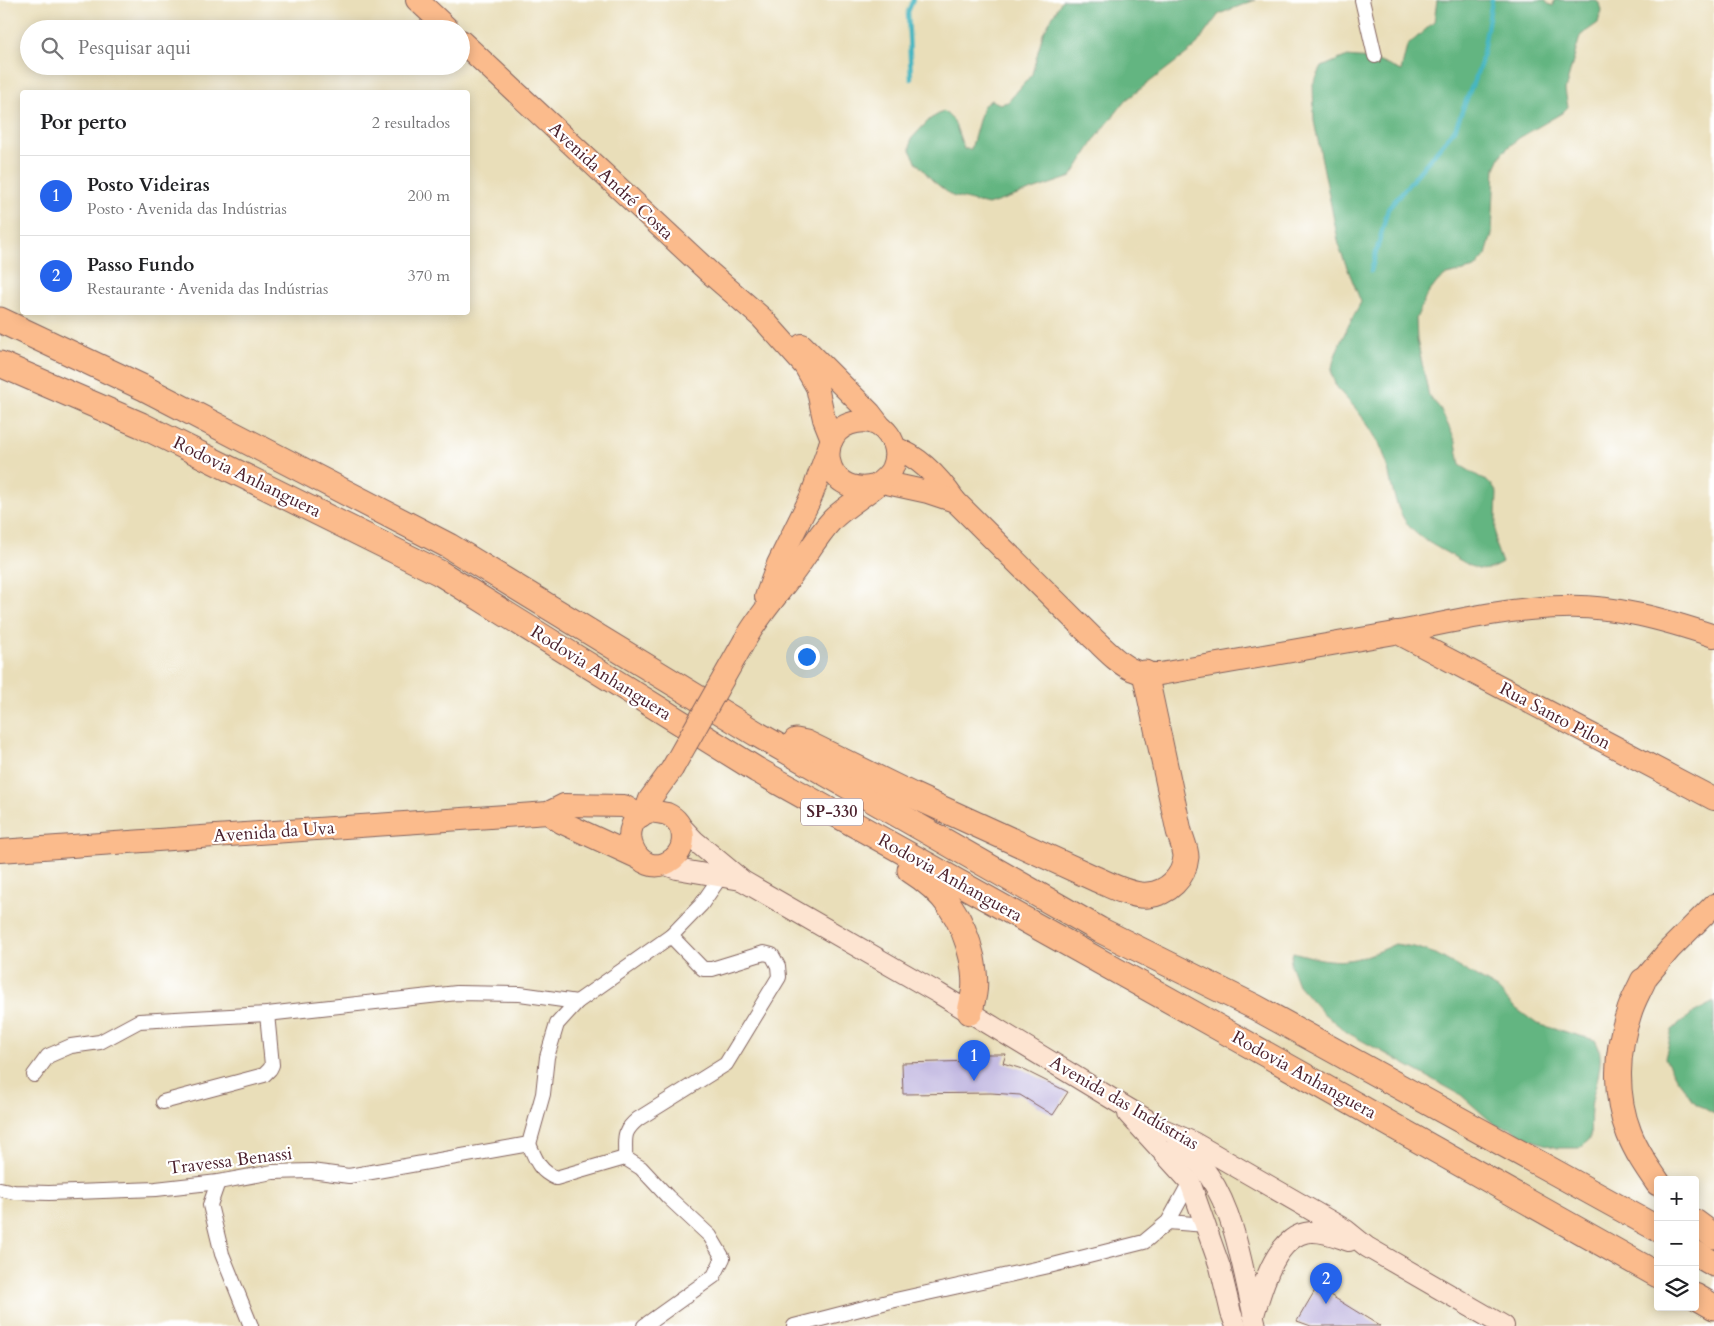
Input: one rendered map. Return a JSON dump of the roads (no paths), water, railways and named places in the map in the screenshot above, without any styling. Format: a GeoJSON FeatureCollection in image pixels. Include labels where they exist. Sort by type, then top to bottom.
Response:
{"type":"FeatureCollection","features":[{"type":"Feature","properties":{"kind":"highway","name":"Rodovia Anhanguera"},"geometry":{"type":"LineString","coordinates":[[0,320],[144,388],[449,546],[757,734],[1100,930],[1255,1007],[1654,1227]]}},
{"type":"Feature","properties":{"kind":"highway","name":"Rodovia Anhanguera"},"geometry":{"type":"LineString","coordinates":[[0,364],[141,424],[440,573],[757,770],[1654,1273]]}},
{"type":"Feature","properties":{"kind":"highway"},"geometry":{"type":"LineString","coordinates":[[757,734],[806,743],[912,795],[1096,879],[1125,892],[1147,896],[1163,891],[1176,882],[1183,871],[1186,855],[1178,831],[1145,673]]}},
{"type":"Feature","properties":{"kind":"highway"},"geometry":{"type":"LineString","coordinates":[[757,770],[791,797],[919,876],[942,896],[956,913],[968,937],[974,967],[975,991],[970,1012]]}},
{"type":"Feature","properties":{"kind":"highway"},"geometry":{"type":"LineString","coordinates":[[1644,982],[1629,1011],[1620,1043],[1618,1074],[1621,1103],[1629,1133],[1644,1163],[1654,1177]]}},
{"type":"Feature","properties":{"kind":"highway"},"geometry":{"type":"LineString","coordinates":[[1699,1225],[1714,1236]]}},
{"type":"Feature","properties":{"kind":"highway"},"geometry":{"type":"LineString","coordinates":[[1699,1255],[1714,1264]]}},
{"type":"Feature","properties":{"kind":"highway"},"geometry":{"type":"LineString","coordinates":[[1699,1298],[1714,1307]]}},
{"type":"Feature","properties":{"kind":"main road"},"geometry":{"type":"LineString","coordinates":[[417,0],[438,20]]}},
{"type":"Feature","properties":{"kind":"main road","name":"Avenida André Costa"},"geometry":{"type":"LineString","coordinates":[[470,50],[710,273],[762,318]]}},
{"type":"Feature","properties":{"kind":"main road"},"geometry":{"type":"LineString","coordinates":[[757,619],[794,573],[833,518],[889,475],[896,457],[892,439],[870,413],[788,331],[762,318]]}},
{"type":"Feature","properties":{"kind":"main road"},"geometry":{"type":"LineString","coordinates":[[762,318],[805,366],[817,387],[830,445],[829,462],[833,473],[841,482],[852,487],[863,488],[878,484],[928,492],[955,500]]}},
{"type":"Feature","properties":{"kind":"main road"},"geometry":{"type":"LineString","coordinates":[[639,858],[633,851],[630,841],[630,832],[634,823],[643,814],[650,799],[671,771],[757,619],[778,564],[811,497],[830,445],[838,430],[858,421],[870,422],[880,426]]}},
{"type":"Feature","properties":{"kind":"main road"},"geometry":{"type":"LineString","coordinates":[[895,448],[909,453],[943,484],[955,500],[1117,660],[1133,670],[1145,673],[1160,674],[1494,613],[1563,607],[1614,610],[1673,622],[1714,636]]}},
{"type":"Feature","properties":{"kind":"main road"},"geometry":{"type":"LineString","coordinates":[[1456,664],[1448,642],[1448,634],[1460,620]]}},
{"type":"Feature","properties":{"kind":"main road","name":"Rua Santo Pilon"},"geometry":{"type":"LineString","coordinates":[[1396,632],[1714,800]]}},
{"type":"Feature","properties":{"kind":"main road"},"geometry":{"type":"LineString","coordinates":[[548,813],[561,822],[646,863],[663,864],[676,856],[681,849],[683,841],[683,833],[674,820],[666,802],[671,771]]}},
{"type":"Feature","properties":{"kind":"main road","name":"Avenida da Uva"},"geometry":{"type":"LineString","coordinates":[[0,851],[548,813],[564,806],[624,806],[643,814]]}},
{"type":"Feature","properties":{"kind":"main road"},"geometry":{"type":"LineString","coordinates":[[643,814],[652,811],[674,820]]}},
{"type":"Feature","properties":{"kind":"main road","name":"Avenida das Indústrias"},"geometry":{"type":"LineString","coordinates":[[674,820],[695,841],[743,881],[832,930],[1163,1129],[1193,1142],[1346,1230],[1367,1247],[1504,1326]]}},
{"type":"Feature","properties":{"kind":"main road","name":"Avenida das Indústrias"},"geometry":{"type":"LineString","coordinates":[[663,864],[678,869],[743,881]]}},
{"type":"Feature","properties":{"kind":"main road"},"geometry":{"type":"LineString","coordinates":[[1644,982],[1670,949],[1714,905]]}},
{"type":"Feature","properties":{"kind":"main road"},"geometry":{"type":"LineString","coordinates":[[1119,1103],[1190,1182],[1220,1267],[1231,1313],[1249,1323]]}},
{"type":"Feature","properties":{"kind":"main road"},"geometry":{"type":"LineString","coordinates":[[1163,1129],[1198,1161],[1224,1200],[1241,1260],[1249,1323]]}},
{"type":"Feature","properties":{"kind":"main road"},"geometry":{"type":"LineString","coordinates":[[1249,1323],[1269,1270],[1277,1256],[1297,1235],[1310,1232],[1326,1234],[1367,1247]]}},
{"type":"Feature","properties":{"kind":"main road"},"geometry":{"type":"LineString","coordinates":[[1220,1267],[1241,1260]]}},
{"type":"Feature","properties":{"kind":"street"},"geometry":{"type":"LineString","coordinates":[[1362,0],[1374,56]]}},
{"type":"Feature","properties":{"kind":"street"},"geometry":{"type":"LineString","coordinates":[[644,1326],[714,1276],[723,1258],[710,1236],[668,1198],[641,1168],[625,1158],[556,1178],[545,1174],[529,1144],[543,1094],[547,1057],[557,1024],[576,1002],[670,936],[702,904],[721,876]]}},
{"type":"Feature","properties":{"kind":"street"},"geometry":{"type":"LineString","coordinates":[[625,1158],[626,1132],[628,1127],[726,1064],[779,977],[778,966],[772,955],[764,952],[712,969],[703,969],[670,936]]}},
{"type":"Feature","properties":{"kind":"street"},"geometry":{"type":"LineString","coordinates":[[34,1075],[48,1056],[71,1046],[100,1042],[138,1020],[267,1014],[457,993],[520,994],[576,1002]]}},
{"type":"Feature","properties":{"kind":"street"},"geometry":{"type":"LineString","coordinates":[[163,1102],[264,1075],[272,1064],[267,1014]]}},
{"type":"Feature","properties":{"kind":"street","name":"Travessa Benassi"},"geometry":{"type":"LineString","coordinates":[[0,1189],[14,1192],[86,1192],[156,1189],[218,1182],[272,1172],[311,1171],[349,1176],[529,1144]]}},
{"type":"Feature","properties":{"kind":"street"},"geometry":{"type":"LineString","coordinates":[[218,1182],[210,1205],[222,1254],[251,1326]]}},
{"type":"Feature","properties":{"kind":"street"},"geometry":{"type":"LineString","coordinates":[[794,1326],[891,1301],[1048,1266],[1144,1242],[1168,1222],[1190,1182]]}},
{"type":"Feature","properties":{"kind":"street"},"geometry":{"type":"LineString","coordinates":[[1168,1222],[1206,1225]]}},
{"type":"Feature","properties":{"kind":"waterway"},"geometry":{"type":"LineString","coordinates":[[911,79],[908,12],[913,0]]}},
{"type":"Feature","properties":{"kind":"waterway"},"geometry":{"type":"LineString","coordinates":[[1371,271],[1388,209],[1455,129],[1481,63],[1492,0]]}},
{"type":"Feature","properties":{"kind":"place","name":"Posto Videiras"},"geometry":{"type":"Point","coordinates":[974,1081]}},
{"type":"Feature","properties":{"kind":"place","name":"Passo Fundo"},"geometry":{"type":"Point","coordinates":[1326,1304]}}]}
